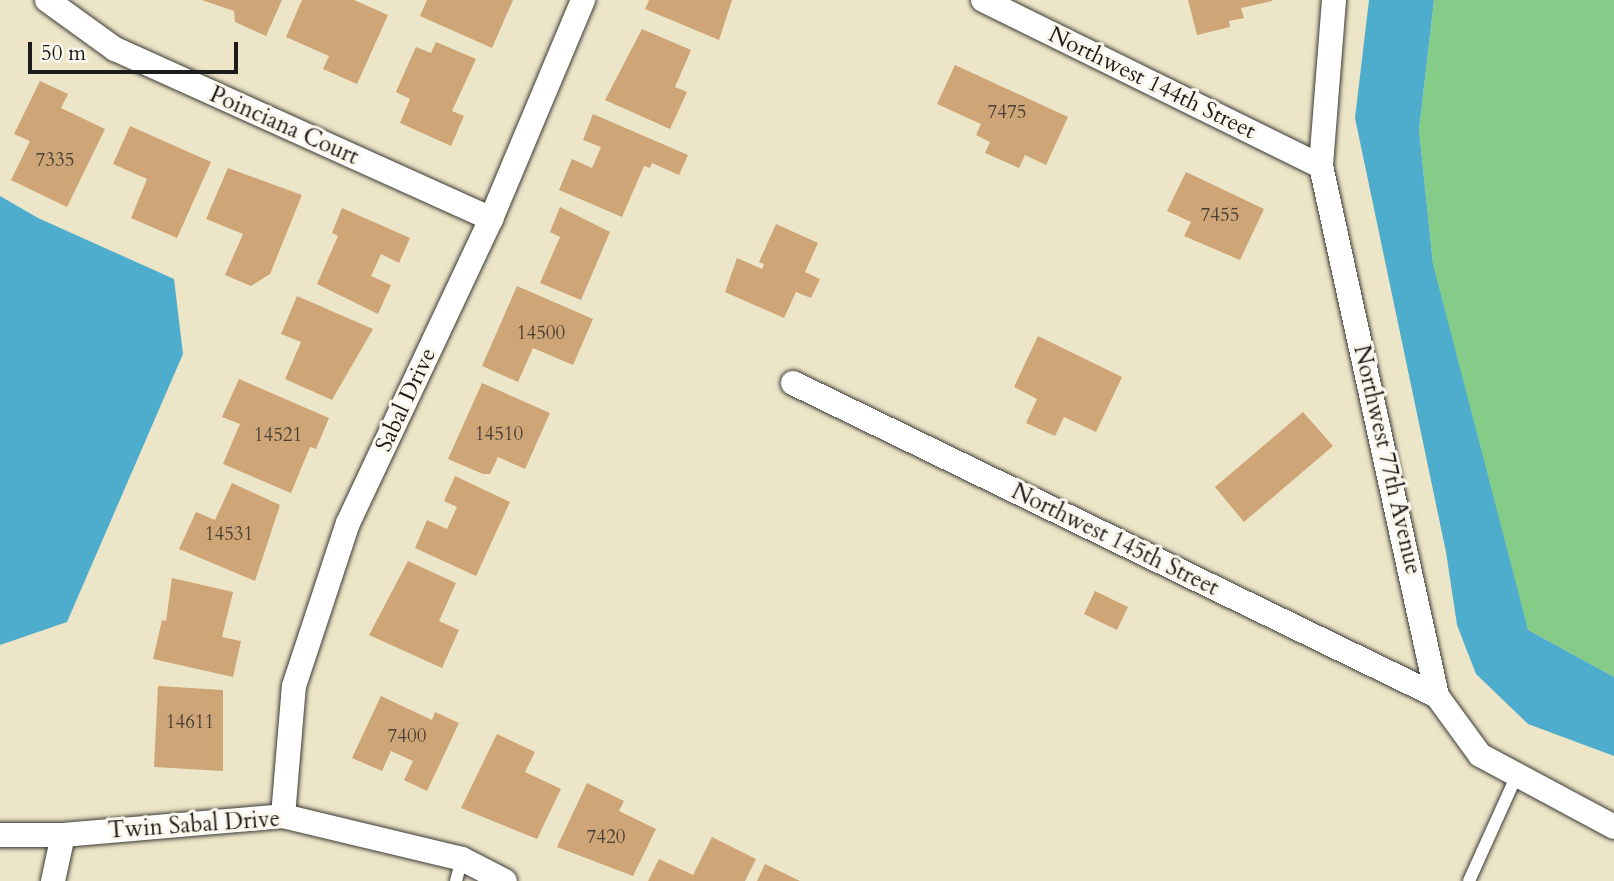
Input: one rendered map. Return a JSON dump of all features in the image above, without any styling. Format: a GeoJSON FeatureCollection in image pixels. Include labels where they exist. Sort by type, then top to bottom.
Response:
{"type":"FeatureCollection","features":[{"type":"Feature","properties":{"kind":"street","name":"Poinciana Court"},"geometry":{"type":"LineString","coordinates":[[47,0],[115,50],[491,219]]}},
{"type":"Feature","properties":{"kind":"street","name":"Sabal Drive"},"geometry":{"type":"LineString","coordinates":[[283,816],[293,686],[348,523],[491,219],[583,0]]}},
{"type":"Feature","properties":{"kind":"street","name":"Northwest 144th Street"},"geometry":{"type":"LineString","coordinates":[[983,0],[1321,166]]}},
{"type":"Feature","properties":{"kind":"street","name":"Northwest 77th Avenue"},"geometry":{"type":"LineString","coordinates":[[1334,0],[1321,166],[1437,696],[1480,755],[1516,777],[1614,827]]}},
{"type":"Feature","properties":{"kind":"street","name":"Northwest 145th Street"},"geometry":{"type":"LineString","coordinates":[[793,383],[1437,696]]}},
{"type":"Feature","properties":{"kind":"street","name":"Twin Sabal Drive"},"geometry":{"type":"LineString","coordinates":[[0,835],[62,835],[283,816],[459,870],[505,881]]}},
{"type":"Feature","properties":{"kind":"street"},"geometry":{"type":"LineString","coordinates":[[53,881],[62,835]]}},
{"type":"Feature","properties":{"kind":"lane"},"geometry":{"type":"LineString","coordinates":[[1469,881],[1516,777]]}},
{"type":"Feature","properties":{"kind":"green space"},"geometry":{"type":"Polygon","coordinates":[[[1434,0],[1614,0],[1614,677],[1528,630],[1510,570],[1433,264],[1419,130],[1434,0]]]}},
{"type":"Feature","properties":{"kind":"water"},"geometry":{"type":"Polygon","coordinates":[[[1369,0],[1434,0],[1419,130],[1433,264],[1528,630],[1614,677],[1614,756],[1528,724],[1476,674],[1457,625],[1446,552],[1355,118],[1369,0]]]}},
{"type":"Feature","properties":{"kind":"water"},"geometry":{"type":"Polygon","coordinates":[[[0,196],[38,218],[174,279],[183,354],[67,622],[0,645],[0,196]]]}},
{"type":"Feature","properties":{"kind":"building"},"geometry":{"type":"Polygon","coordinates":[[[202,0],[282,0],[266,36],[235,22],[234,11],[202,0]]]}},
{"type":"Feature","properties":{"kind":"building"},"geometry":{"type":"Polygon","coordinates":[[[302,0],[354,0],[388,15],[357,84],[323,69],[329,56],[286,37],[302,0]]]}},
{"type":"Feature","properties":{"kind":"building"},"geometry":{"type":"Polygon","coordinates":[[[427,0],[513,0],[492,48],[420,16],[427,0]]]}},
{"type":"Feature","properties":{"kind":"building"},"geometry":{"type":"Polygon","coordinates":[[[649,0],[732,0],[719,40],[645,9],[649,0]]]}},
{"type":"Feature","properties":{"kind":"building"},"geometry":{"type":"Polygon","coordinates":[[[1188,0],[1272,1],[1241,8],[1244,18],[1229,21],[1230,27],[1197,35],[1188,0]]]}},
{"type":"Feature","properties":{"kind":"building"},"geometry":{"type":"Polygon","coordinates":[[[642,29],[691,50],[675,87],[687,92],[670,129],[605,100],[642,29]]]}},
{"type":"Feature","properties":{"kind":"building"},"geometry":{"type":"Polygon","coordinates":[[[436,42],[476,59],[452,111],[464,116],[451,146],[400,123],[410,99],[396,92],[406,69],[416,47],[431,53],[436,42]]]}},
{"type":"Feature","properties":{"kind":"building"},"geometry":{"type":"Polygon","coordinates":[[[955,65],[1068,117],[1046,165],[1025,155],[1019,168],[985,153],[990,142],[976,135],[981,124],[937,104],[955,65]]]}},
{"type":"Feature","properties":{"kind":"building"},"geometry":{"type":"Polygon","coordinates":[[[40,81],[68,94],[61,108],[105,129],[67,207],[11,180],[30,141],[14,134],[40,81]]]}},
{"type":"Feature","properties":{"kind":"building"},"geometry":{"type":"Polygon","coordinates":[[[593,114],[688,155],[679,175],[652,163],[650,168],[644,166],[622,217],[559,190],[572,159],[592,168],[601,147],[583,140],[593,114]]]}},
{"type":"Feature","properties":{"kind":"building"},"geometry":{"type":"Polygon","coordinates":[[[130,126],[211,162],[177,238],[131,218],[147,179],[113,164],[130,126]]]}},
{"type":"Feature","properties":{"kind":"building"},"geometry":{"type":"Polygon","coordinates":[[[228,168],[302,195],[270,274],[251,286],[225,275],[243,234],[206,219],[228,168]]]}},
{"type":"Feature","properties":{"kind":"building"},"geometry":{"type":"Polygon","coordinates":[[[1186,172],[1264,209],[1240,260],[1184,236],[1191,222],[1167,211],[1186,172]]]}},
{"type":"Feature","properties":{"kind":"building"},"geometry":{"type":"Polygon","coordinates":[[[560,207],[610,232],[581,300],[540,283],[560,237],[550,232],[560,207]]]}},
{"type":"Feature","properties":{"kind":"building"},"geometry":{"type":"Polygon","coordinates":[[[342,208],[410,238],[399,263],[381,254],[371,276],[391,285],[378,314],[317,284],[338,236],[332,233],[342,208]]]}},
{"type":"Feature","properties":{"kind":"building"},"geometry":{"type":"Polygon","coordinates":[[[776,224],[818,243],[805,272],[820,279],[811,298],[796,292],[784,318],[725,292],[737,258],[762,269],[764,264],[759,262],[776,224]]]}},
{"type":"Feature","properties":{"kind":"building"},"geometry":{"type":"Polygon","coordinates":[[[517,286],[593,319],[573,365],[533,348],[518,382],[482,366],[517,286]]]}},
{"type":"Feature","properties":{"kind":"building"},"geometry":{"type":"Polygon","coordinates":[[[297,296],[373,329],[332,400],[285,379],[301,342],[281,334],[297,296]]]}},
{"type":"Feature","properties":{"kind":"building"},"geometry":{"type":"Polygon","coordinates":[[[1038,336],[1122,377],[1096,432],[1064,417],[1055,436],[1026,423],[1037,399],[1014,387],[1038,336]]]}},
{"type":"Feature","properties":{"kind":"building"},"geometry":{"type":"Polygon","coordinates":[[[239,379],[329,418],[316,449],[310,447],[291,493],[223,464],[240,424],[222,417],[239,379]]]}},
{"type":"Feature","properties":{"kind":"building"},"geometry":{"type":"Polygon","coordinates":[[[482,383],[550,413],[525,469],[498,457],[490,474],[483,474],[448,459],[482,383]]]}},
{"type":"Feature","properties":{"kind":"building"},"geometry":{"type":"Polygon","coordinates":[[[1303,412],[1333,446],[1244,522],[1215,487],[1303,412]]]}},
{"type":"Feature","properties":{"kind":"building"},"geometry":{"type":"Polygon","coordinates":[[[455,476],[510,502],[476,576],[415,548],[427,520],[447,529],[457,507],[444,501],[455,476]]]}},
{"type":"Feature","properties":{"kind":"building"},"geometry":{"type":"Polygon","coordinates":[[[232,483],[280,505],[255,581],[179,549],[196,512],[215,520],[232,483]]]}},
{"type":"Feature","properties":{"kind":"building"},"geometry":{"type":"Polygon","coordinates":[[[408,561],[456,583],[439,621],[459,630],[442,668],[369,635],[408,561]]]}},
{"type":"Feature","properties":{"kind":"building"},"geometry":{"type":"Polygon","coordinates":[[[172,578],[233,592],[222,637],[241,641],[233,677],[153,659],[162,620],[166,621],[172,578]]]}},
{"type":"Feature","properties":{"kind":"building"},"geometry":{"type":"Polygon","coordinates":[[[1095,591],[1128,607],[1117,630],[1084,614],[1095,591]]]}},
{"type":"Feature","properties":{"kind":"building"},"geometry":{"type":"Polygon","coordinates":[[[158,686],[223,690],[223,771],[154,767],[158,686]]]}},
{"type":"Feature","properties":{"kind":"building"},"geometry":{"type":"Polygon","coordinates":[[[381,696],[432,720],[435,712],[459,723],[427,791],[404,780],[413,761],[391,751],[382,771],[352,758],[381,696]]]}},
{"type":"Feature","properties":{"kind":"building"},"geometry":{"type":"Polygon","coordinates":[[[497,734],[535,752],[525,772],[561,789],[537,839],[461,808],[497,734]]]}},
{"type":"Feature","properties":{"kind":"building"},"geometry":{"type":"Polygon","coordinates":[[[587,783],[624,801],[619,811],[656,829],[633,876],[557,847],[587,783]]]}},
{"type":"Feature","properties":{"kind":"building"},"geometry":{"type":"Polygon","coordinates":[[[712,837],[756,859],[745,881],[648,881],[659,859],[693,875],[712,837]]]}},
{"type":"Feature","properties":{"kind":"building"},"geometry":{"type":"Polygon","coordinates":[[[765,864],[800,881],[757,881],[765,864]]]}}]}
